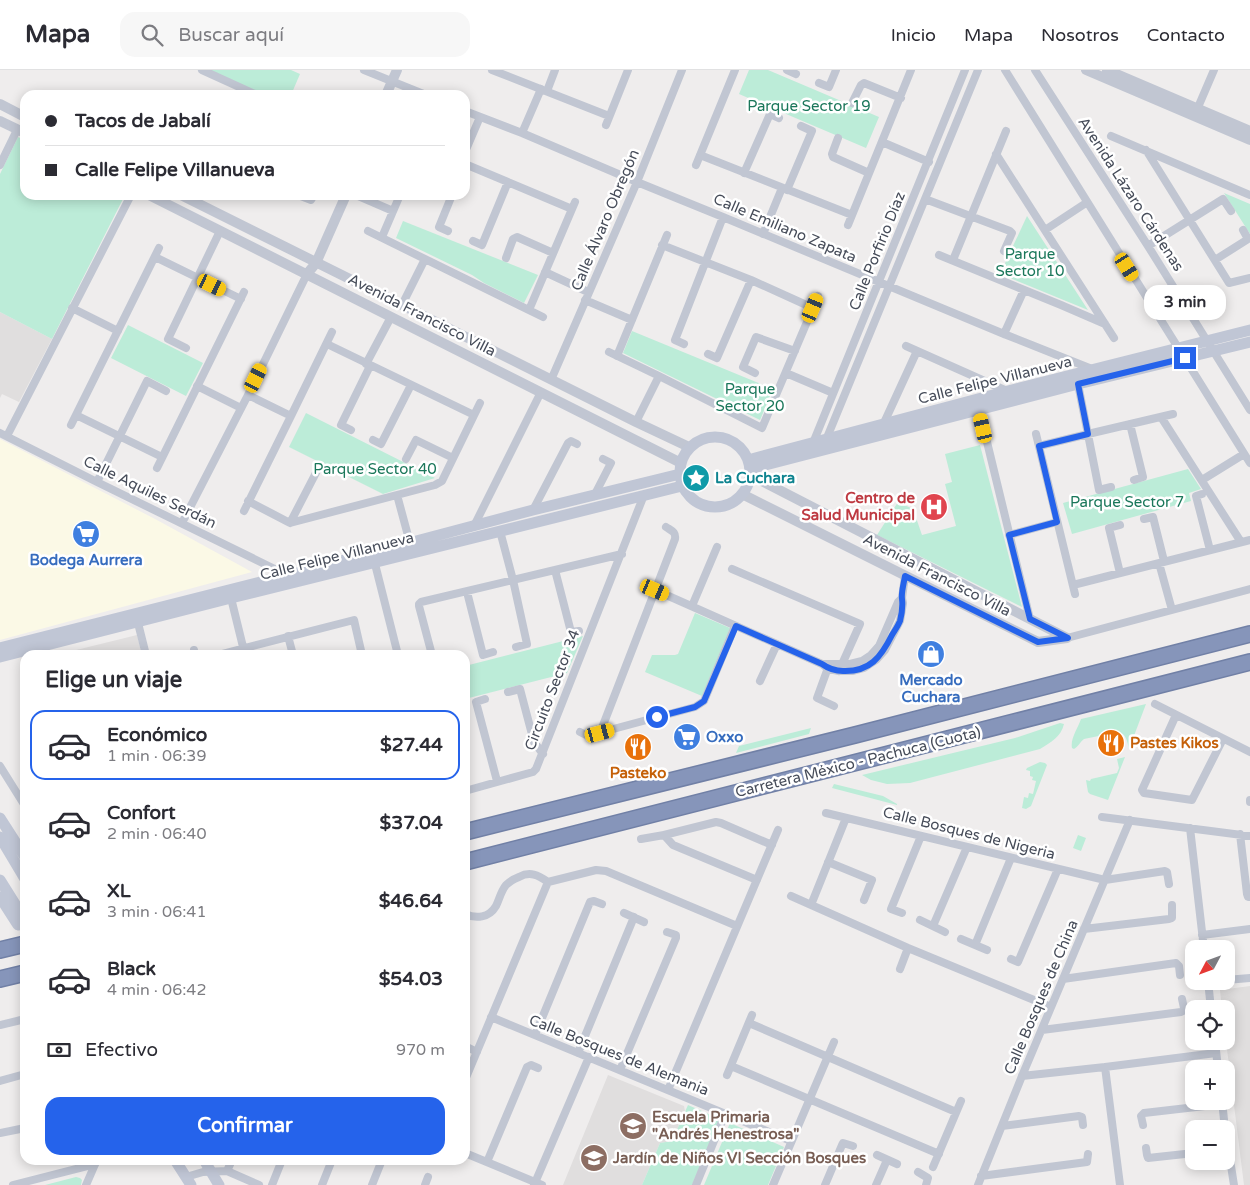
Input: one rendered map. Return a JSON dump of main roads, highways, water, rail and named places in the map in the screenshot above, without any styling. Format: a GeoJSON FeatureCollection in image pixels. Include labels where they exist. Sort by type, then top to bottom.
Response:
{"type":"FeatureCollection","features":[{"type":"Feature","properties":{"kind":"highway","name":"Carretera México - Pachuca (Cuota)"},"geometry":{"type":"LineString","coordinates":[[470,831],[1250,634]]}},
{"type":"Feature","properties":{"kind":"highway","name":"Carretera México - Pachuca (Cuota)"},"geometry":{"type":"LineString","coordinates":[[470,861],[1250,662]]}},
{"type":"Feature","properties":{"kind":"highway"},"geometry":{"type":"LineString","coordinates":[[0,950],[20,945]]}},
{"type":"Feature","properties":{"kind":"highway"},"geometry":{"type":"LineString","coordinates":[[0,979],[20,973]]}},
{"type":"Feature","properties":{"kind":"main road","name":"Calle Felipe Villanueva"},"geometry":{"type":"LineString","coordinates":[[1210,346],[1250,330]]}},
{"type":"Feature","properties":{"kind":"main road","name":"Calle Felipe Villanueva"},"geometry":{"type":"LineString","coordinates":[[749,468],[813,443],[1008,391],[1094,370],[1210,346],[1250,342]]}},
{"type":"Feature","properties":{"kind":"main road","name":"Calle Felipe Villanueva"},"geometry":{"type":"LineString","coordinates":[[749,468],[1078,384],[1181,353]]}},
{"type":"Feature","properties":{"kind":"main road"},"geometry":{"type":"LineString","coordinates":[[710,436],[722,437],[733,442],[742,450],[749,468],[746,488],[742,494],[736,500],[719,506],[710,506],[694,500],[687,493],[681,474],[685,452],[699,440],[710,436]]}},
{"type":"Feature","properties":{"kind":"main road","name":"Calle Felipe Villanueva"},"geometry":{"type":"LineString","coordinates":[[0,648],[238,593],[288,575],[500,531],[644,495],[681,474]]}},
{"type":"Feature","properties":{"kind":"main road","name":"Calle Felipe Villanueva"},"geometry":{"type":"LineString","coordinates":[[28,650],[138,622],[373,557],[410,543],[533,510],[681,474]]}},
{"type":"Feature","properties":{"kind":"main road","name":"Calle Felipe Villanueva"},"geometry":{"type":"LineString","coordinates":[[0,657],[20,652]]}},
{"type":"Feature","properties":{"kind":"main road"},"geometry":{"type":"LineString","coordinates":[[0,818],[20,849]]}},
{"type":"Feature","properties":{"kind":"main road"},"geometry":{"type":"LineString","coordinates":[[0,837],[20,871]]}},
{"type":"Feature","properties":{"kind":"main road"},"geometry":{"type":"LineString","coordinates":[[0,880],[20,913]]}},
{"type":"Feature","properties":{"kind":"main road"},"geometry":{"type":"LineString","coordinates":[[0,897],[18,925],[20,924]]}},
{"type":"Feature","properties":{"kind":"main road"},"geometry":{"type":"LineString","coordinates":[[178,1165],[189,1181]]}},
{"type":"Feature","properties":{"kind":"main road"},"geometry":{"type":"LineString","coordinates":[[207,1165],[219,1185]]}},
{"type":"Feature","properties":{"kind":"place","name":"La Cuchara"},"geometry":{"type":"Point","coordinates":[696,478]}},
{"type":"Feature","properties":{"kind":"place","name":"Centro de Salud Municipal"},"geometry":{"type":"Point","coordinates":[934,507]}},
{"type":"Feature","properties":{"kind":"place","name":"Bodega Aurrera"},"geometry":{"type":"Point","coordinates":[86,534]}},
{"type":"Feature","properties":{"kind":"place","name":"Mercado Cuchara"},"geometry":{"type":"Point","coordinates":[931,654]}},
{"type":"Feature","properties":{"kind":"place","name":"Oxxo"},"geometry":{"type":"Point","coordinates":[687,737]}},
{"type":"Feature","properties":{"kind":"place","name":"Pastes Kikos"},"geometry":{"type":"Point","coordinates":[1111,743]}},
{"type":"Feature","properties":{"kind":"place","name":"Pasteko"},"geometry":{"type":"Point","coordinates":[638,747]}},
{"type":"Feature","properties":{"kind":"place","name":"Escuela Primaria \"Andrés Henestrosa\""},"geometry":{"type":"Point","coordinates":[633,1126]}},
{"type":"Feature","properties":{"kind":"place","name":"Jardín de Niños VI Sección Bosques"},"geometry":{"type":"Point","coordinates":[594,1158]}},
{"type":"Feature","properties":{"kind":"park label","name":"Parque Sector 19"},"geometry":{"type":"Point","coordinates":[809,106]}},
{"type":"Feature","properties":{"kind":"park label","name":"Parque Sector 10"},"geometry":{"type":"Point","coordinates":[1030,262]}},
{"type":"Feature","properties":{"kind":"park label","name":"Parque Sector 20"},"geometry":{"type":"Point","coordinates":[750,398]}},
{"type":"Feature","properties":{"kind":"park label","name":"Parque Sector 40"},"geometry":{"type":"Point","coordinates":[375,469]}},
{"type":"Feature","properties":{"kind":"park label","name":"Parque Sector 7"},"geometry":{"type":"Point","coordinates":[1127,502]}}]}
